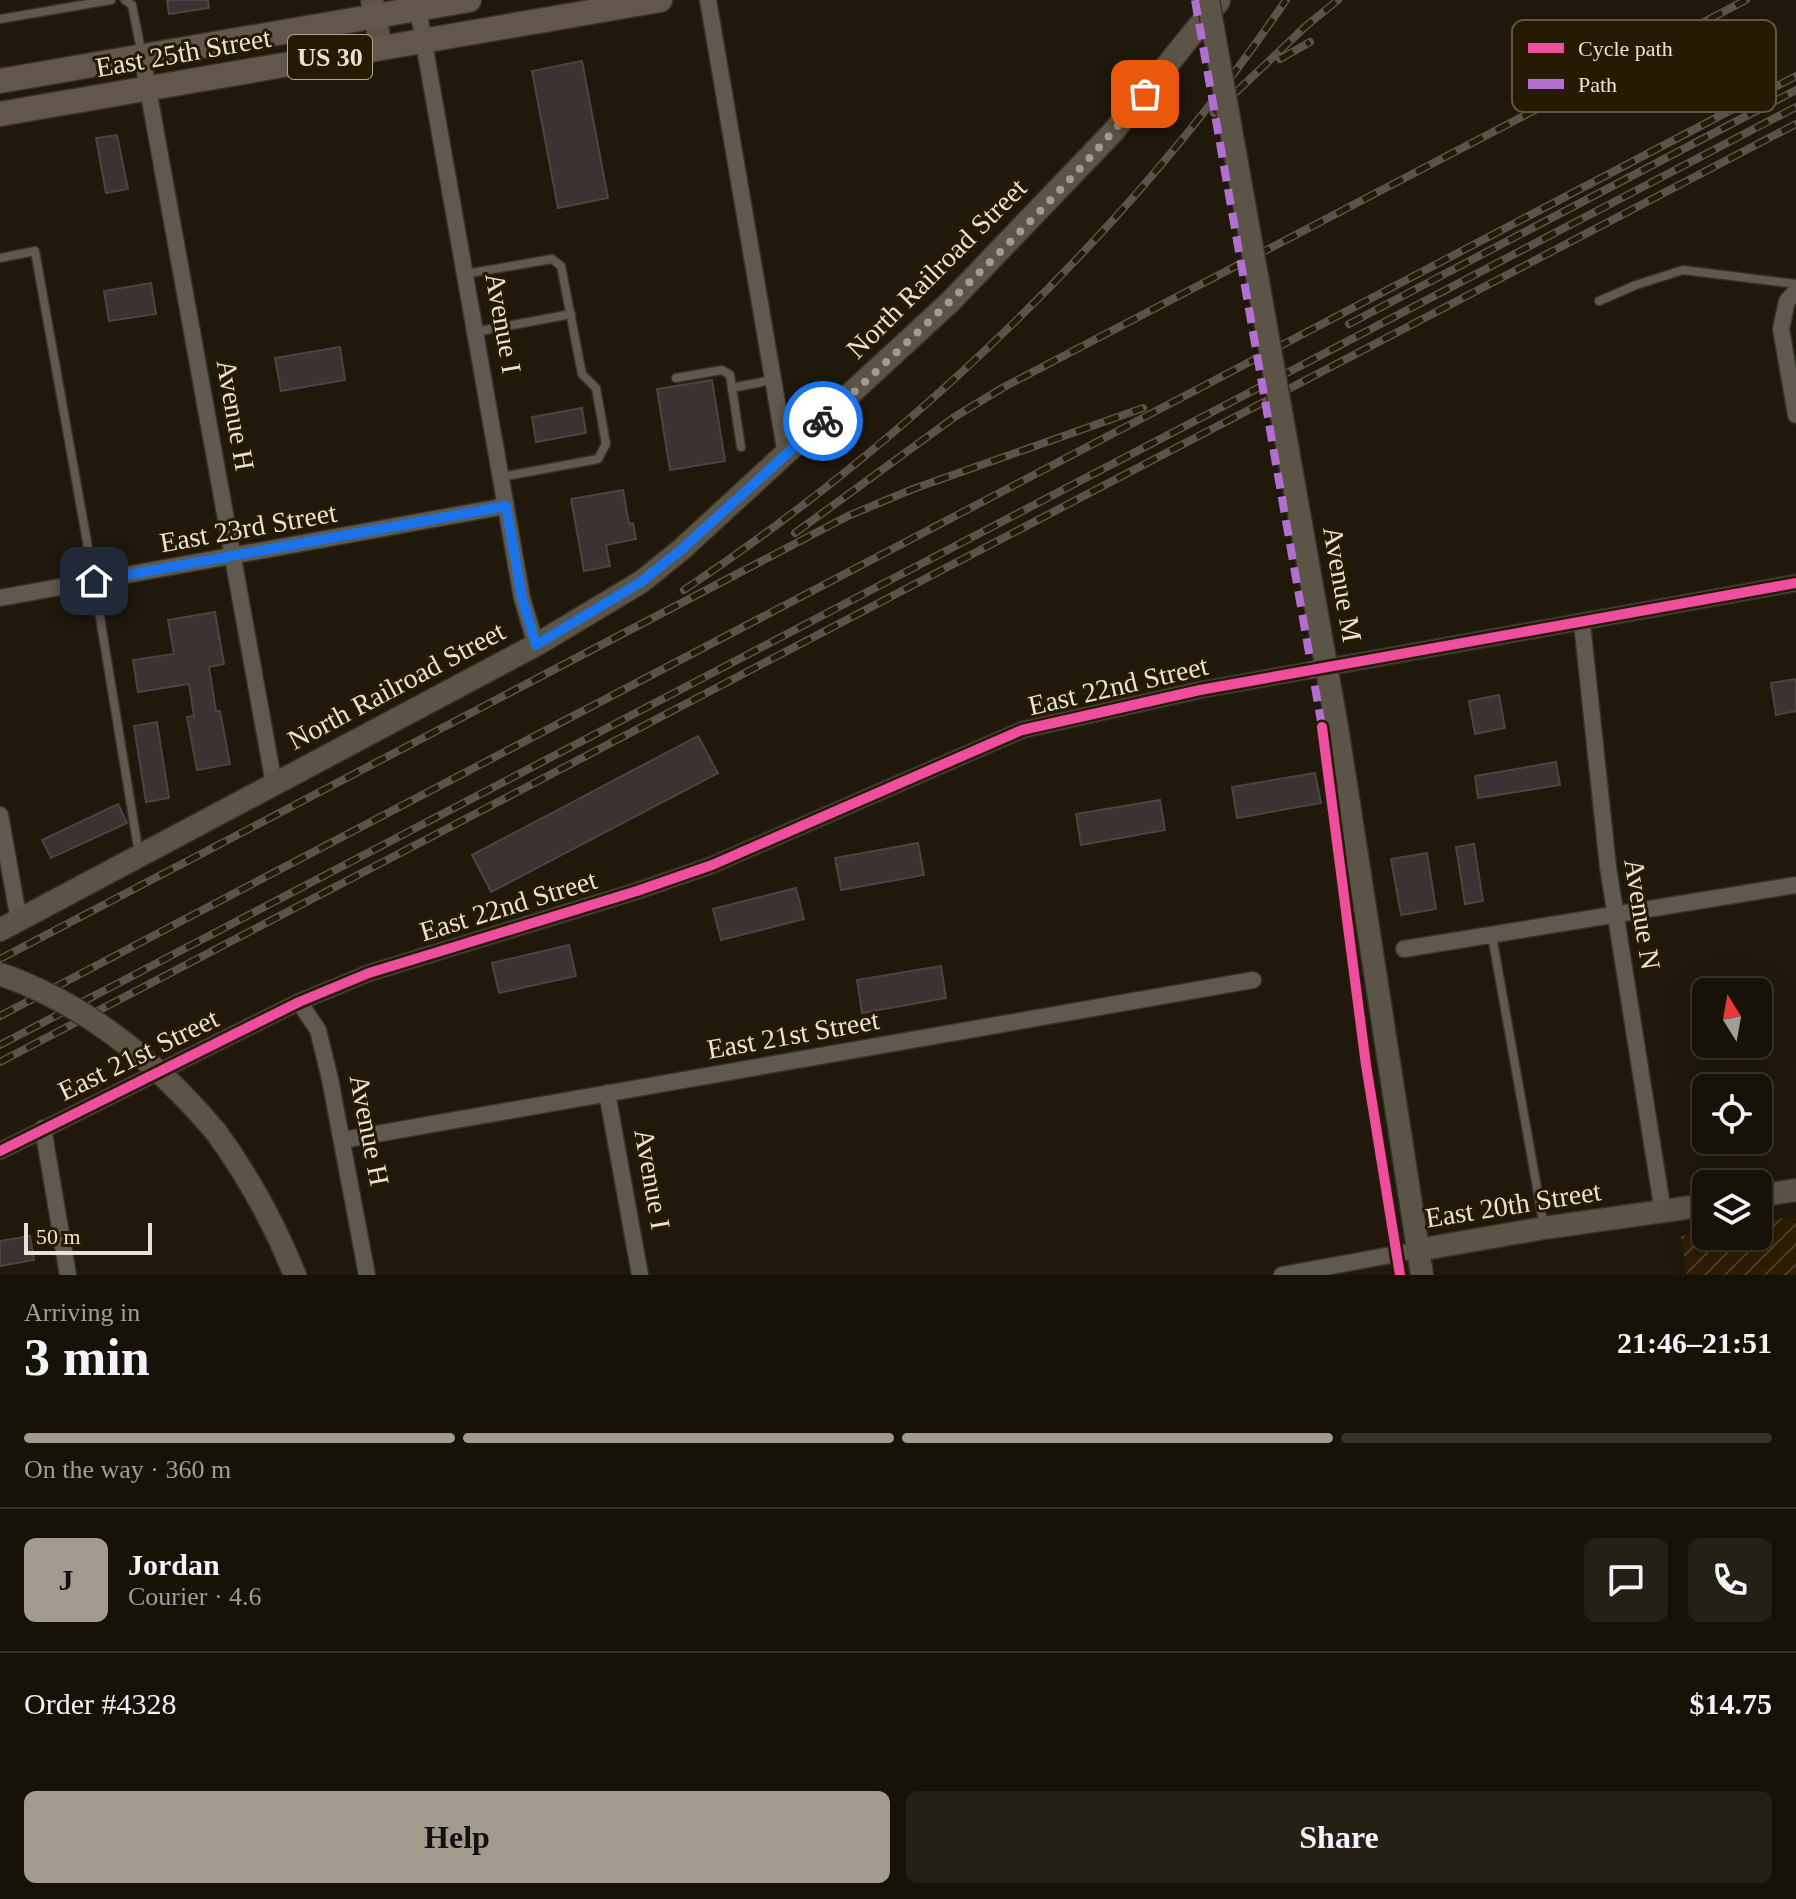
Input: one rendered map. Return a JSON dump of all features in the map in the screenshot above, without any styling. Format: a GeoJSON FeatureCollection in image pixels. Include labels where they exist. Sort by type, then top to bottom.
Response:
{"type":"FeatureCollection","features":[{"type":"Feature","properties":{"kind":"main road","name":"East 25th Street"},"geometry":{"type":"LineString","coordinates":[[0,81],[142,56],[373,8],[418,9],[469,0]]}},
{"type":"Feature","properties":{"kind":"main road","name":"East 25th Street"},"geometry":{"type":"LineString","coordinates":[[0,114],[660,0]]}},
{"type":"Feature","properties":{"kind":"main road"},"geometry":{"type":"LineString","coordinates":[[1161,74],[1199,0]]}},
{"type":"Feature","properties":{"kind":"main road","name":"Avenue M"},"geometry":{"type":"LineString","coordinates":[[1208,0],[1337,727],[1422,1275]]}},
{"type":"Feature","properties":{"kind":"main road"},"geometry":{"type":"LineString","coordinates":[[1161,74],[1219,0]]}},
{"type":"Feature","properties":{"kind":"main road"},"geometry":{"type":"LineString","coordinates":[[373,8],[381,48]]}},
{"type":"Feature","properties":{"kind":"main road","name":"North Railroad Street"},"geometry":{"type":"LineString","coordinates":[[9,925],[536,645],[641,582],[786,455],[950,302],[1113,132],[1161,74]]}},
{"type":"Feature","properties":{"kind":"main road"},"geometry":{"type":"LineString","coordinates":[[0,974],[44,993],[107,1030],[159,1070],[186,1096],[243,1169],[267,1209],[295,1275]]}},
{"type":"Feature","properties":{"kind":"main road"},"geometry":{"type":"LineString","coordinates":[[1772,1194],[1796,1190]]}},
{"type":"Feature","properties":{"kind":"main road","name":"East 20th Street"},"geometry":{"type":"LineString","coordinates":[[1418,1250],[1692,1207]]}},
{"type":"Feature","properties":{"kind":"street"},"geometry":{"type":"LineString","coordinates":[[708,0],[786,455]]}},
{"type":"Feature","properties":{"kind":"street","name":"Avenue I"},"geometry":{"type":"LineString","coordinates":[[418,9],[522,598],[536,645]]}},
{"type":"Feature","properties":{"kind":"street","name":"Avenue H"},"geometry":{"type":"LineString","coordinates":[[142,56],[274,784]]}},
{"type":"Feature","properties":{"kind":"street"},"geometry":{"type":"LineString","coordinates":[[1796,291],[1787,301],[1781,329],[1796,415]]}},
{"type":"Feature","properties":{"kind":"street","name":"East 23rd Street"},"geometry":{"type":"LineString","coordinates":[[0,598],[506,506]]}},
{"type":"Feature","properties":{"kind":"street","name":"East 22nd Street"},"geometry":{"type":"LineString","coordinates":[[299,1002],[369,973],[712,865],[1022,730],[1200,690],[1796,583]]}},
{"type":"Feature","properties":{"kind":"street","name":"Avenue N"},"geometry":{"type":"LineString","coordinates":[[1582,623],[1608,867],[1663,1212]]}},
{"type":"Feature","properties":{"kind":"street"},"geometry":{"type":"LineString","coordinates":[[0,815],[9,925]]}},
{"type":"Feature","properties":{"kind":"street"},"geometry":{"type":"LineString","coordinates":[[1404,949],[1796,885]]}},
{"type":"Feature","properties":{"kind":"street","name":"East 21st Street"},"geometry":{"type":"LineString","coordinates":[[342,1140],[1253,980]]}},
{"type":"Feature","properties":{"kind":"street","name":"Avenue H"},"geometry":{"type":"LineString","coordinates":[[299,1002],[318,1030],[367,1275]]}},
{"type":"Feature","properties":{"kind":"street","name":"East 21st Street"},"geometry":{"type":"LineString","coordinates":[[0,1151],[299,1002]]}},
{"type":"Feature","properties":{"kind":"street","name":"Avenue I"},"geometry":{"type":"LineString","coordinates":[[607,1093],[640,1275]]}},
{"type":"Feature","properties":{"kind":"street"},"geometry":{"type":"LineString","coordinates":[[43,1128],[68,1275]]}},
{"type":"Feature","properties":{"kind":"street","name":"East 20th Street"},"geometry":{"type":"LineString","coordinates":[[1282,1275],[1418,1250]]}},
{"type":"Feature","properties":{"kind":"lane"},"geometry":{"type":"LineString","coordinates":[[0,19],[111,0]]}},
{"type":"Feature","properties":{"kind":"lane"},"geometry":{"type":"LineString","coordinates":[[125,0],[132,5],[142,56]]}},
{"type":"Feature","properties":{"kind":"lane"},"geometry":{"type":"LineString","coordinates":[[0,258],[35,251],[139,854]]}},
{"type":"Feature","properties":{"kind":"lane"},"geometry":{"type":"LineString","coordinates":[[465,274],[552,259],[561,266],[582,374],[596,388],[606,444],[598,459],[501,477]]}},
{"type":"Feature","properties":{"kind":"lane"},"geometry":{"type":"LineString","coordinates":[[1599,301],[1683,270],[1796,284]]}},
{"type":"Feature","properties":{"kind":"lane"},"geometry":{"type":"LineString","coordinates":[[475,332],[571,314]]}},
{"type":"Feature","properties":{"kind":"lane"},"geometry":{"type":"LineString","coordinates":[[676,378],[722,370],[730,375],[741,447]]}},
{"type":"Feature","properties":{"kind":"lane"},"geometry":{"type":"LineString","coordinates":[[732,388],[773,380]]}},
{"type":"Feature","properties":{"kind":"lane"},"geometry":{"type":"LineString","coordinates":[[1492,936],[1544,1228]]}},
{"type":"Feature","properties":{"kind":"shaded area"},"geometry":{"type":"Polygon","coordinates":[[[1796,1216],[1796,1275],[1687,1275],[1681,1236],[1692,1234],[1692,1250],[1772,1250],[1772,1220],[1796,1216]]]}},
{"type":"Feature","properties":{"kind":"building"},"geometry":{"type":"Polygon","coordinates":[[[167,0],[208,0],[209,8],[169,14],[167,0]]]}},
{"type":"Feature","properties":{"kind":"building"},"geometry":{"type":"Polygon","coordinates":[[[582,61],[608,198],[558,208],[532,71],[582,61]]]}},
{"type":"Feature","properties":{"kind":"building"},"geometry":{"type":"Polygon","coordinates":[[[117,135],[128,189],[106,193],[96,138],[117,135]]]}},
{"type":"Feature","properties":{"kind":"building"},"geometry":{"type":"Polygon","coordinates":[[[151,283],[156,314],[109,321],[104,291],[151,283]]]}},
{"type":"Feature","properties":{"kind":"building"},"geometry":{"type":"Polygon","coordinates":[[[340,347],[345,380],[281,391],[275,358],[340,347]]]}},
{"type":"Feature","properties":{"kind":"building"},"geometry":{"type":"Polygon","coordinates":[[[712,380],[725,461],[670,470],[657,389],[712,380]]]}},
{"type":"Feature","properties":{"kind":"building"},"geometry":{"type":"Polygon","coordinates":[[[582,408],[586,433],[536,442],[532,417],[582,408]]]}},
{"type":"Feature","properties":{"kind":"building"},"geometry":{"type":"Polygon","coordinates":[[[623,490],[629,524],[633,523],[636,539],[606,545],[610,566],[584,571],[571,499],[623,490]]]}},
{"type":"Feature","properties":{"kind":"building"},"geometry":{"type":"Polygon","coordinates":[[[215,612],[224,664],[209,667],[216,711],[220,711],[230,764],[197,770],[187,717],[194,716],[189,684],[138,692],[133,660],[174,654],[168,620],[215,612]]]}},
{"type":"Feature","properties":{"kind":"building"},"geometry":{"type":"Polygon","coordinates":[[[1796,679],[1796,711],[1776,715],[1771,683],[1796,679]]]}},
{"type":"Feature","properties":{"kind":"building"},"geometry":{"type":"Polygon","coordinates":[[[1499,695],[1505,728],[1475,734],[1469,701],[1499,695]]]}},
{"type":"Feature","properties":{"kind":"building"},"geometry":{"type":"Polygon","coordinates":[[[157,722],[169,798],[146,802],[134,726],[157,722]]]}},
{"type":"Feature","properties":{"kind":"building"},"geometry":{"type":"Polygon","coordinates":[[[698,736],[718,773],[491,892],[472,855],[698,736]]]}},
{"type":"Feature","properties":{"kind":"building"},"geometry":{"type":"Polygon","coordinates":[[[1556,762],[1560,785],[1478,798],[1475,776],[1556,762]]]}},
{"type":"Feature","properties":{"kind":"building"},"geometry":{"type":"Polygon","coordinates":[[[1315,773],[1321,803],[1237,818],[1232,787],[1315,773]]]}},
{"type":"Feature","properties":{"kind":"building"},"geometry":{"type":"Polygon","coordinates":[[[1160,800],[1165,830],[1081,845],[1076,814],[1160,800]]]}},
{"type":"Feature","properties":{"kind":"building"},"geometry":{"type":"Polygon","coordinates":[[[118,804],[127,823],[51,858],[42,840],[118,804]]]}},
{"type":"Feature","properties":{"kind":"building"},"geometry":{"type":"Polygon","coordinates":[[[918,843],[924,875],[841,890],[835,858],[918,843]]]}},
{"type":"Feature","properties":{"kind":"building"},"geometry":{"type":"Polygon","coordinates":[[[1474,844],[1483,901],[1465,904],[1456,847],[1474,844]]]}},
{"type":"Feature","properties":{"kind":"building"},"geometry":{"type":"Polygon","coordinates":[[[1427,853],[1436,909],[1401,915],[1391,859],[1427,853]]]}},
{"type":"Feature","properties":{"kind":"building"},"geometry":{"type":"Polygon","coordinates":[[[796,888],[804,919],[721,940],[713,909],[796,888]]]}},
{"type":"Feature","properties":{"kind":"building"},"geometry":{"type":"Polygon","coordinates":[[[569,945],[576,976],[499,993],[492,963],[569,945]]]}},
{"type":"Feature","properties":{"kind":"building"},"geometry":{"type":"Polygon","coordinates":[[[941,966],[946,998],[862,1013],[857,980],[941,966]]]}},
{"type":"Feature","properties":{"kind":"building"},"geometry":{"type":"Polygon","coordinates":[[[30,1236],[34,1260],[0,1266],[0,1241],[30,1236]]]}},
{"type":"Feature","properties":{"kind":"railway"},"geometry":{"type":"LineString","coordinates":[[684,590],[770,530],[853,465],[935,396],[1013,324],[1088,247],[1159,167],[1225,85],[1286,0]]}},
{"type":"Feature","properties":{"kind":"railway"},"geometry":{"type":"LineString","coordinates":[[1214,113],[1338,0]]}},
{"type":"Feature","properties":{"kind":"railway"},"geometry":{"type":"LineString","coordinates":[[1708,20],[1746,0]]}},
{"type":"Feature","properties":{"kind":"railway"},"geometry":{"type":"LineString","coordinates":[[1280,59],[1310,42]]}},
{"type":"Feature","properties":{"kind":"railway"},"geometry":{"type":"LineString","coordinates":[[1776,86],[1796,76]]}},
{"type":"Feature","properties":{"kind":"railway"},"geometry":{"type":"LineString","coordinates":[[1776,100],[1796,90]]}},
{"type":"Feature","properties":{"kind":"railway"},"geometry":{"type":"LineString","coordinates":[[0,1045],[1796,107]]}},
{"type":"Feature","properties":{"kind":"railway"},"geometry":{"type":"LineString","coordinates":[[795,533],[956,416],[1004,387],[1531,112]]}},
{"type":"Feature","properties":{"kind":"railway"},"geometry":{"type":"LineString","coordinates":[[0,1016],[1727,112]]}},
{"type":"Feature","properties":{"kind":"railway"},"geometry":{"type":"LineString","coordinates":[[1349,324],[1754,112]]}},
{"type":"Feature","properties":{"kind":"railway"},"geometry":{"type":"LineString","coordinates":[[0,1062],[1796,124]]}},
{"type":"Feature","properties":{"kind":"railway"},"geometry":{"type":"LineString","coordinates":[[0,959],[848,516],[913,489],[1143,408]]}},
{"type":"Feature","properties":{"kind":"marked path"},"geometry":{"type":"LineString","coordinates":[[1195,0],[1322,727]]}},
{"type":"Feature","properties":{"kind":"cycle path"},"geometry":{"type":"LineString","coordinates":[[0,1151],[299,1002],[369,973],[712,865],[1022,730],[1200,690],[1796,583]]}},
{"type":"Feature","properties":{"kind":"cycle path"},"geometry":{"type":"LineString","coordinates":[[1322,727],[1366,1065],[1400,1275]]}},
{"type":"Feature","properties":{"kind":"way so far"},"geometry":{"type":"LineString","coordinates":[[823,421],[950,302],[1113,132],[1145,94]]}},
{"type":"Feature","properties":{"kind":"route"},"geometry":{"type":"LineString","coordinates":[[94,581],[506,506],[522,598],[536,645],[641,582],[682,549],[823,421]]}}]}
